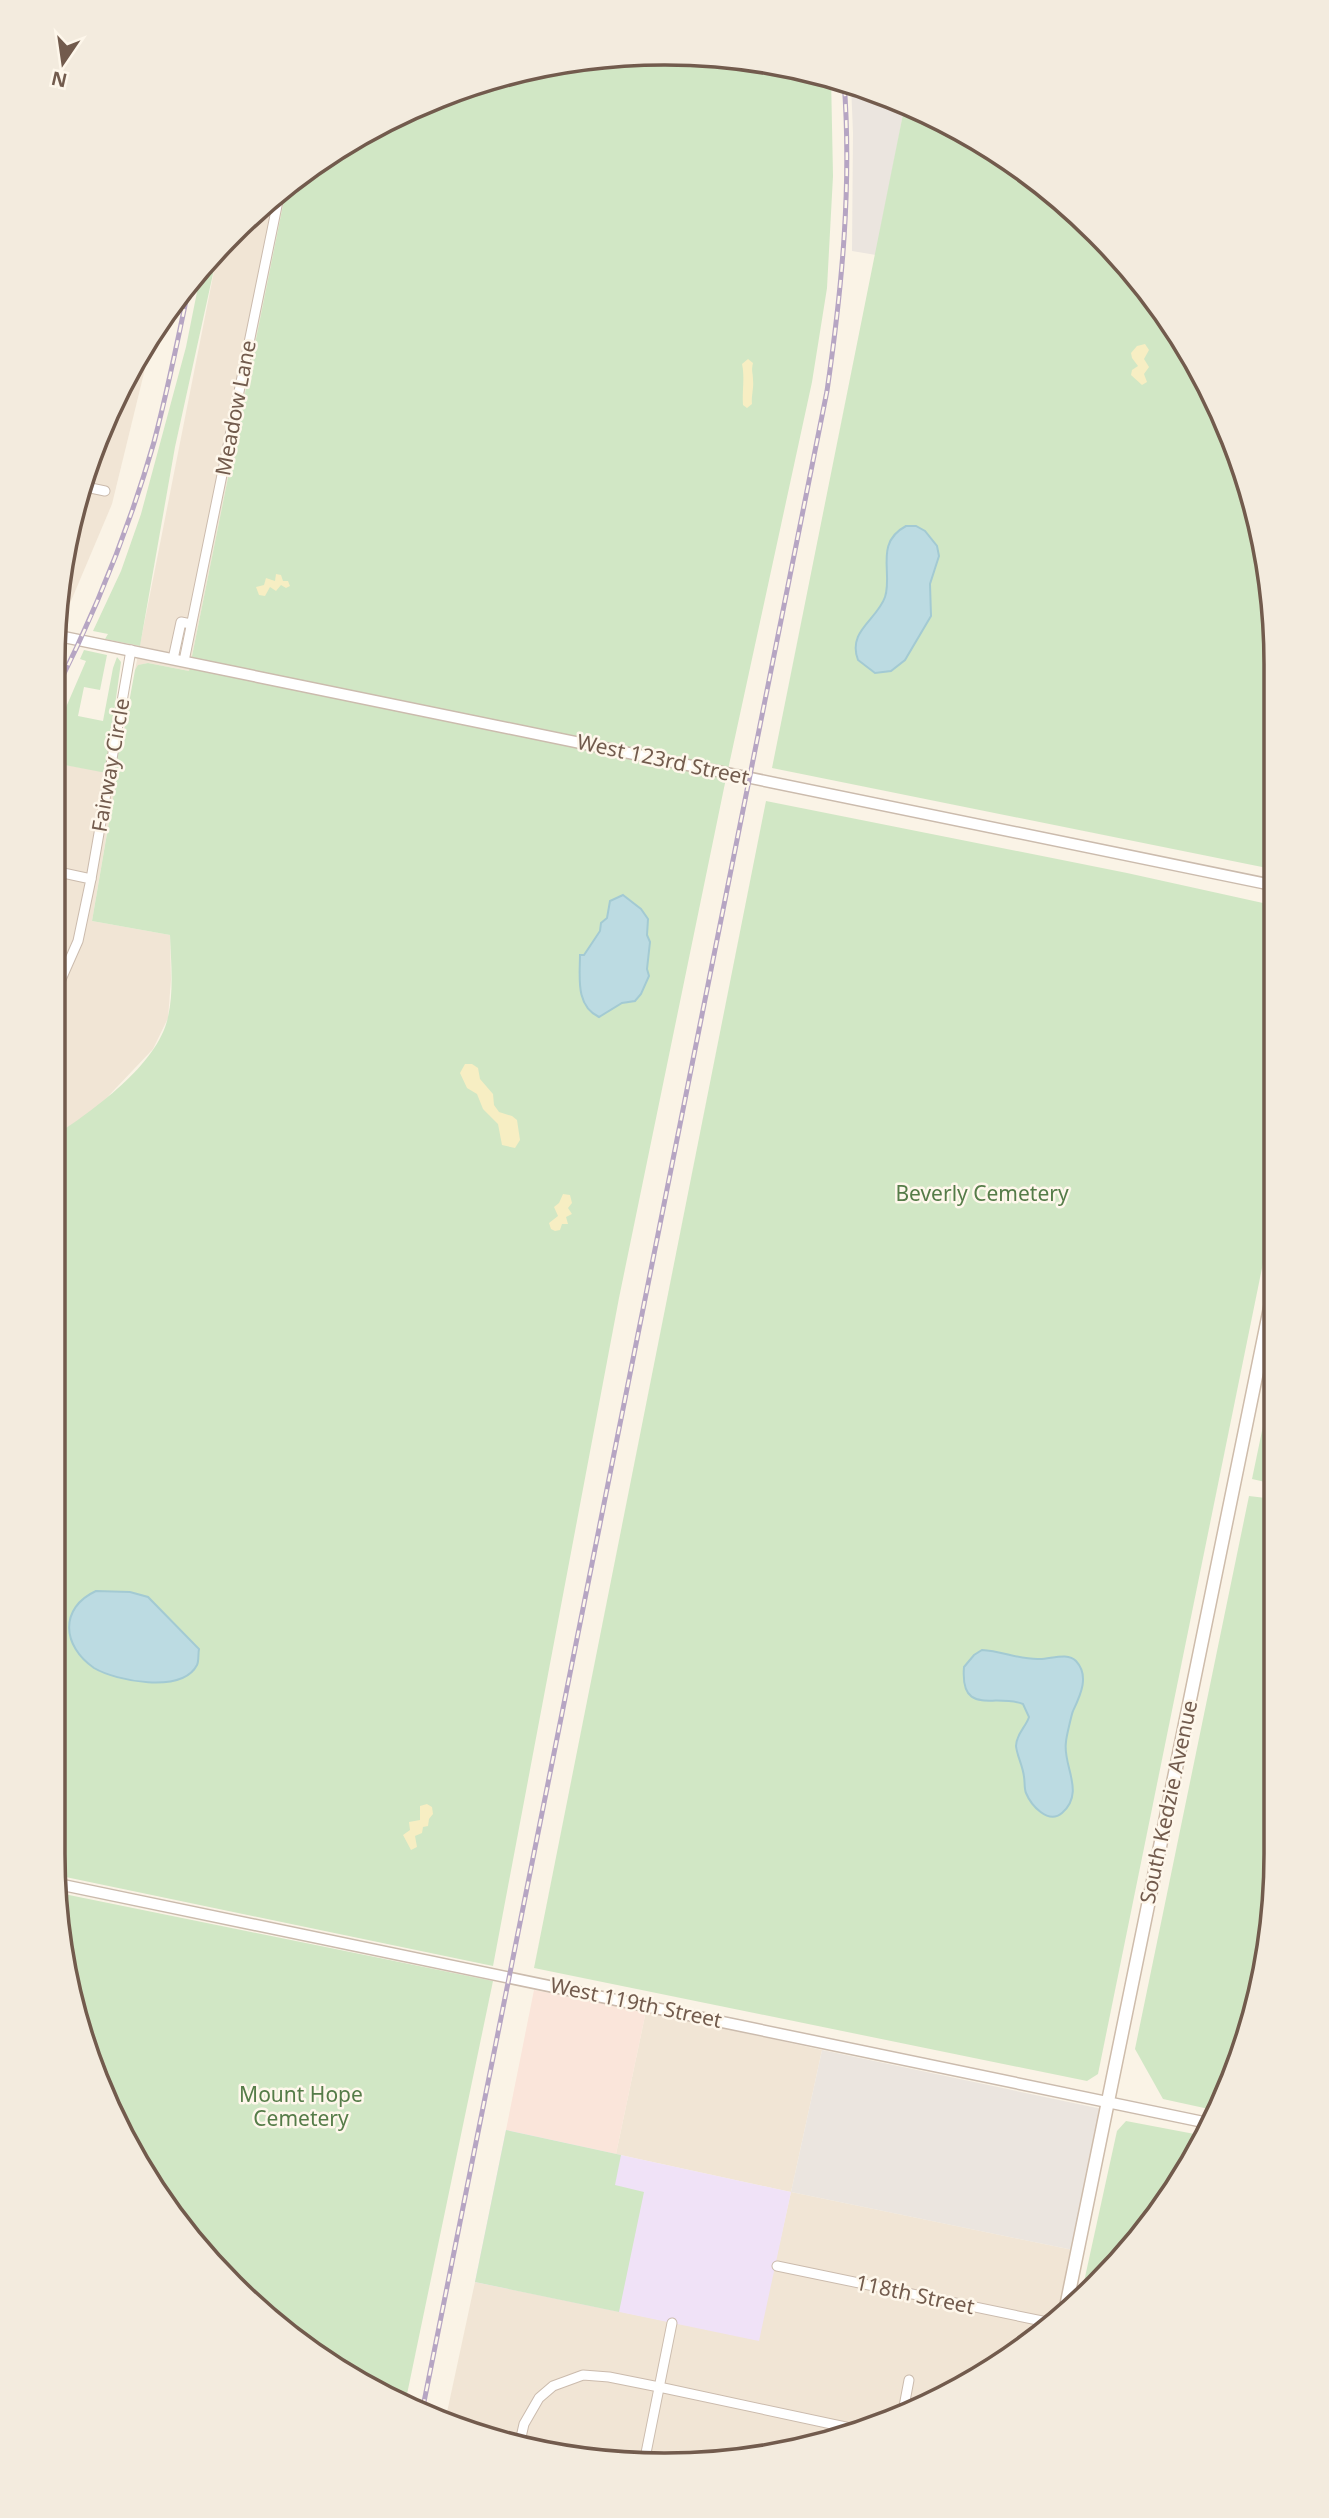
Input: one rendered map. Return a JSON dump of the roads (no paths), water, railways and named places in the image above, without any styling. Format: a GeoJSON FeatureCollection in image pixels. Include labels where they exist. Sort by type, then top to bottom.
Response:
{"type":"FeatureCollection","features":[{"type":"Feature","properties":{"kind":"main road","name":"South Kedzie Avenue"},"geometry":{"type":"LineString","coordinates":[[1069,2296],[1264,1337]]}},
{"type":"Feature","properties":{"kind":"street","name":"Meadow Lane"},"geometry":{"type":"LineString","coordinates":[[179,660],[191,624],[277,208]]}},
{"type":"Feature","properties":{"kind":"street"},"geometry":{"type":"LineString","coordinates":[[92,488],[105,491]]}},
{"type":"Feature","properties":{"kind":"street"},"geometry":{"type":"LineString","coordinates":[[179,660],[181,622],[191,624]]}},
{"type":"Feature","properties":{"kind":"street","name":"West 123rd Street"},"geometry":{"type":"LineString","coordinates":[[66,637],[1264,883]]}},
{"type":"Feature","properties":{"kind":"street","name":"Fairway Circle"},"geometry":{"type":"LineString","coordinates":[[65,970],[78,941],[91,879],[131,650]]}},
{"type":"Feature","properties":{"kind":"street"},"geometry":{"type":"LineString","coordinates":[[65,873],[91,879]]}},
{"type":"Feature","properties":{"kind":"street","name":"West 119th Street"},"geometry":{"type":"LineString","coordinates":[[66,1886],[1201,2121]]}},
{"type":"Feature","properties":{"kind":"street","name":"118th Street"},"geometry":{"type":"LineString","coordinates":[[777,2266],[1040,2321]]}},
{"type":"Feature","properties":{"kind":"street"},"geometry":{"type":"LineString","coordinates":[[646,2453],[672,2323]]}},
{"type":"Feature","properties":{"kind":"street"},"geometry":{"type":"LineString","coordinates":[[522,2436],[533,2406],[548,2390],[561,2382],[583,2375],[659,2387],[841,2426]]}},
{"type":"Feature","properties":{"kind":"street"},"geometry":{"type":"LineString","coordinates":[[905,2403],[909,2380]]}},
{"type":"Feature","properties":{"kind":"water"},"geometry":{"type":"Polygon","coordinates":[[[906,526],[916,526],[925,531],[937,546],[939,556],[930,584],[931,616],[905,660],[891,671],[875,673],[858,660],[856,641],[885,597],[887,550],[896,533],[906,526]]]}},
{"type":"Feature","properties":{"kind":"water"},"geometry":{"type":"Polygon","coordinates":[[[623,895],[641,909],[648,919],[649,976],[635,1001],[622,1003],[599,1017],[591,1012],[582,998],[580,955],[584,955],[600,931],[601,923],[607,918],[610,901],[623,895]]]}},
{"type":"Feature","properties":{"kind":"water"},"geometry":{"type":"Polygon","coordinates":[[[96,1591],[130,1592],[148,1597],[199,1649],[197,1665],[189,1674],[178,1680],[164,1682],[117,1677],[94,1668],[76,1649],[69,1628],[76,1607],[96,1591]]]}},
{"type":"Feature","properties":{"kind":"water"},"geometry":{"type":"Polygon","coordinates":[[[982,1650],[1033,1659],[1069,1657],[1080,1667],[1082,1686],[1072,1713],[1066,1742],[1072,1796],[1069,1805],[1057,1816],[1051,1817],[1041,1812],[1025,1791],[1016,1746],[1029,1717],[1023,1704],[982,1700],[974,1698],[968,1692],[964,1682],[964,1667],[982,1650]]]}},
{"type":"Feature","properties":{"kind":"railway"},"geometry":{"type":"LineString","coordinates":[[424,2403],[827,391],[844,236],[847,159],[845,93]]}},
{"type":"Feature","properties":{"kind":"railway"},"geometry":{"type":"LineString","coordinates":[[65,671],[110,570],[134,507],[154,442],[185,305]]}},
{"type":"Feature","properties":{"kind":"park label","name":"Beverly Cemetery"},"geometry":{"type":"Point","coordinates":[982,1194]}},
{"type":"Feature","properties":{"kind":"park label","name":"Mount Hope Cemetery"},"geometry":{"type":"Point","coordinates":[301,2107]}}]}
